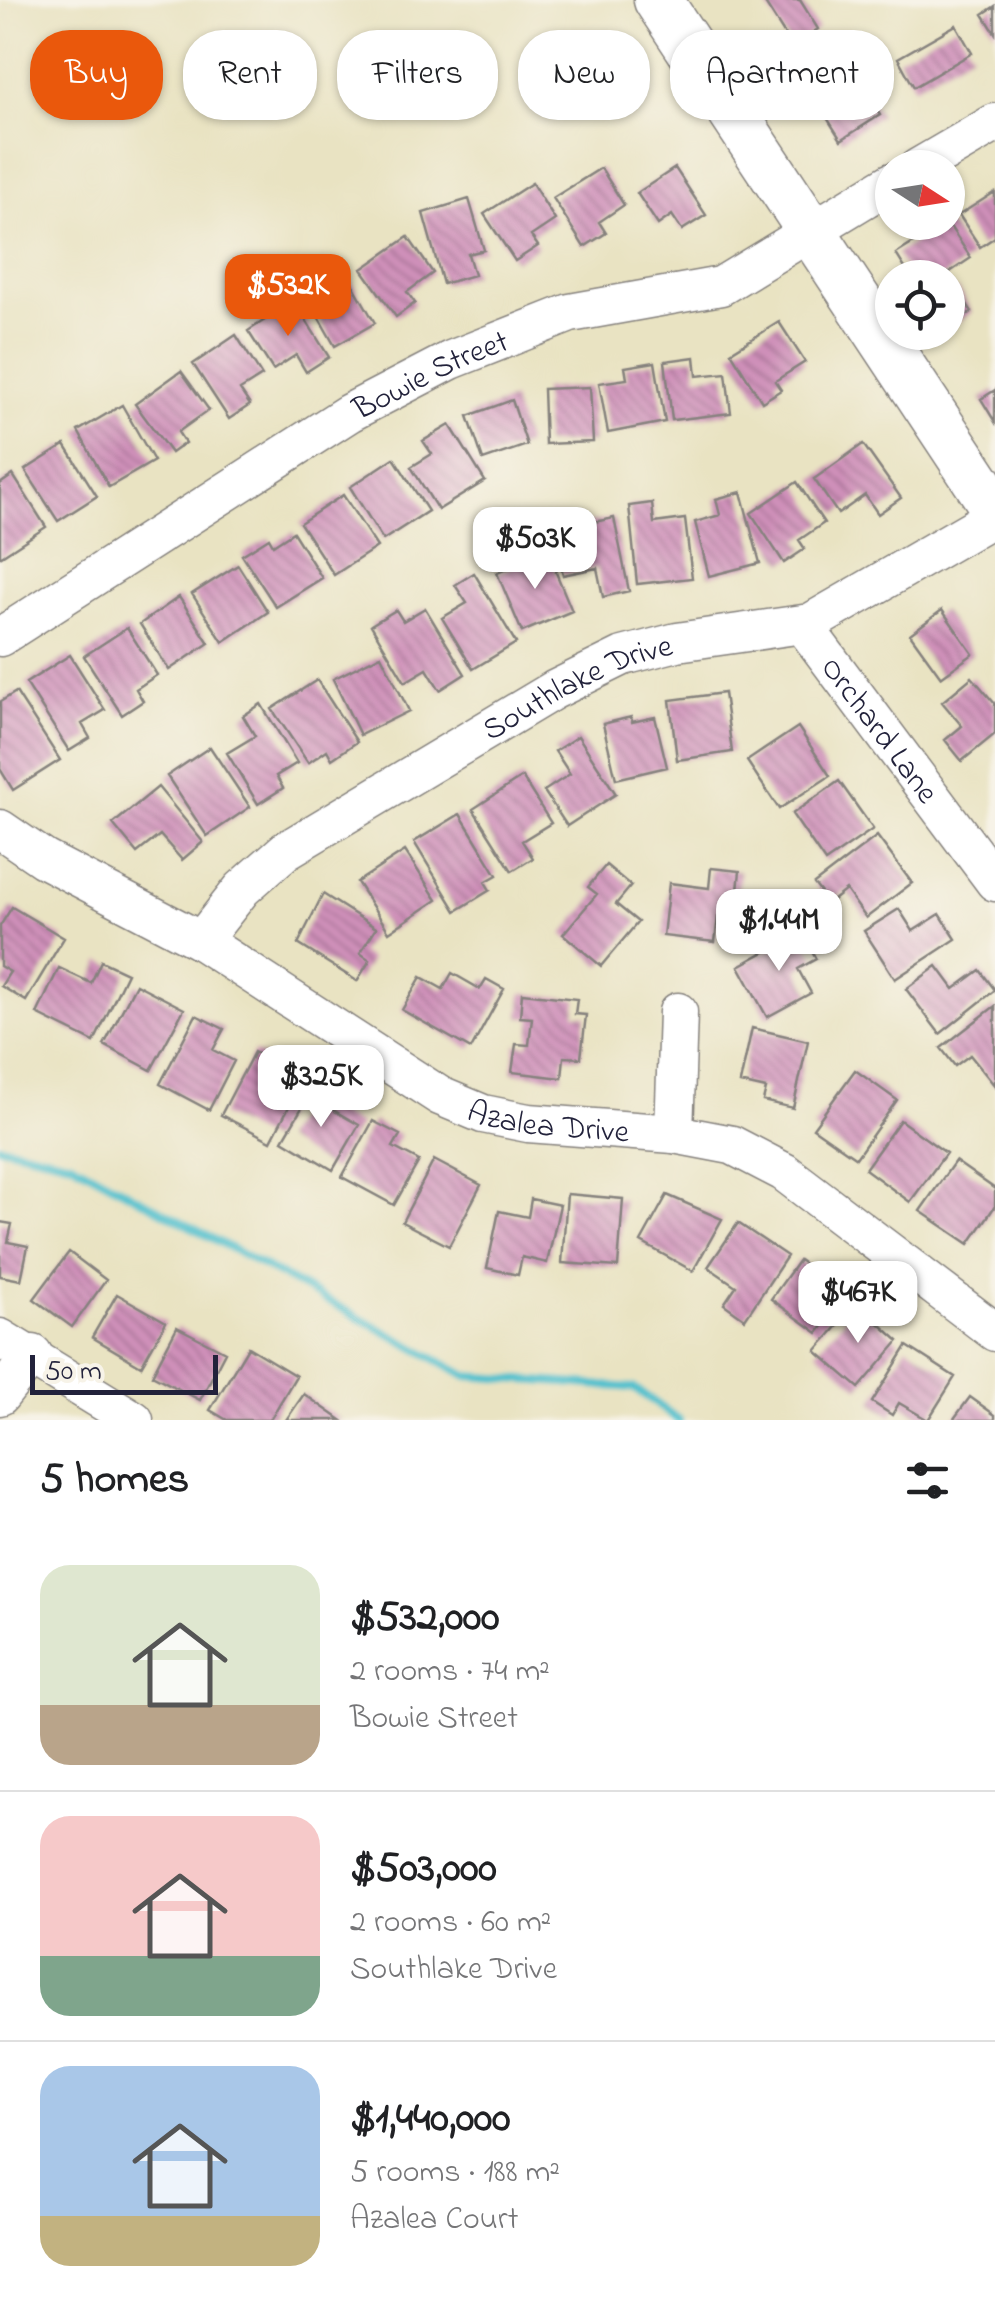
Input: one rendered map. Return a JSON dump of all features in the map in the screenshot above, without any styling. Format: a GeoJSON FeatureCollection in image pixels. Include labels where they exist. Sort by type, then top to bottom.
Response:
{"type":"FeatureCollection","features":[{"type":"Feature","properties":{"kind":"main road"},"geometry":{"type":"LineString","coordinates":[[658,0],[995,508]]}},
{"type":"Feature","properties":{"kind":"street"},"geometry":{"type":"LineString","coordinates":[[949,150],[995,123]]}},
{"type":"Feature","properties":{"kind":"street","name":"Bowie Street"},"geometry":{"type":"LineString","coordinates":[[0,636],[348,413],[452,360],[570,313],[721,286],[875,192]]}},
{"type":"Feature","properties":{"kind":"street","name":"Southlake Drive"},"geometry":{"type":"LineString","coordinates":[[201,941],[242,889],[285,851],[554,690],[623,656],[677,642],[803,624],[883,584],[995,516]]}},
{"type":"Feature","properties":{"kind":"street","name":"Orchard Lane"},"geometry":{"type":"LineString","coordinates":[[803,624],[995,882]]}},
{"type":"Feature","properties":{"kind":"street","name":"Azalea Drive"},"geometry":{"type":"LineString","coordinates":[[0,829],[44,860],[201,941],[440,1096],[483,1114],[528,1123],[674,1134],[732,1144],[784,1172],[995,1332]]}},
{"type":"Feature","properties":{"kind":"street"},"geometry":{"type":"LineString","coordinates":[[674,1134],[678,1012]]}},
{"type":"Feature","properties":{"kind":"street"},"geometry":{"type":"LineString","coordinates":[[0,1396],[16,1346],[134,1420]]}},
{"type":"Feature","properties":{"kind":"building"},"geometry":{"type":"Polygon","coordinates":[[[763,0],[800,0],[818,29],[816,30],[782,30],[763,0]]]}},
{"type":"Feature","properties":{"kind":"building"},"geometry":{"type":"Polygon","coordinates":[[[995,6],[995,33],[983,14],[995,6]]]}},
{"type":"Feature","properties":{"kind":"building"},"geometry":{"type":"Polygon","coordinates":[[[956,25],[972,53],[914,87],[898,58],[956,25]]]}},
{"type":"Feature","properties":{"kind":"building"},"geometry":{"type":"Polygon","coordinates":[[[828,120],[872,120],[841,140],[828,120]]]}},
{"type":"Feature","properties":{"kind":"building"},"geometry":{"type":"Polygon","coordinates":[[[601,168],[624,205],[599,222],[606,233],[584,247],[553,198],[601,168]]]}},
{"type":"Feature","properties":{"kind":"building"},"geometry":{"type":"Polygon","coordinates":[[[675,168],[706,215],[682,230],[672,215],[658,225],[637,193],[675,168]]]}},
{"type":"Feature","properties":{"kind":"building"},"geometry":{"type":"Polygon","coordinates":[[[532,183],[555,220],[531,236],[538,246],[515,261],[484,214],[532,183]]]}},
{"type":"Feature","properties":{"kind":"building"},"geometry":{"type":"Polygon","coordinates":[[[995,192],[995,237],[980,247],[965,224],[965,211],[995,192]]]}},
{"type":"Feature","properties":{"kind":"building"},"geometry":{"type":"Polygon","coordinates":[[[469,199],[484,250],[468,254],[474,275],[443,284],[423,213],[469,199]]]}},
{"type":"Feature","properties":{"kind":"building"},"geometry":{"type":"Polygon","coordinates":[[[408,237],[433,273],[407,292],[415,303],[396,317],[362,269],[408,237]]]}},
{"type":"Feature","properties":{"kind":"building"},"geometry":{"type":"Polygon","coordinates":[[[918,240],[959,240],[971,258],[965,262],[900,260],[896,254],[918,240]]]}},
{"type":"Feature","properties":{"kind":"building"},"geometry":{"type":"Polygon","coordinates":[[[343,267],[375,323],[335,346],[303,290],[343,267]]]}},
{"type":"Feature","properties":{"kind":"building"},"geometry":{"type":"Polygon","coordinates":[[[294,301],[329,357],[306,372],[296,355],[273,370],[248,331],[294,301]]]}},
{"type":"Feature","properties":{"kind":"building"},"geometry":{"type":"Polygon","coordinates":[[[779,322],[805,362],[775,381],[781,390],[762,402],[731,352],[779,322]]]}},
{"type":"Feature","properties":{"kind":"building"},"geometry":{"type":"Polygon","coordinates":[[[236,335],[262,376],[240,390],[250,405],[229,419],[193,364],[236,335]]]}},
{"type":"Feature","properties":{"kind":"building"},"geometry":{"type":"Polygon","coordinates":[[[695,357],[697,376],[726,373],[731,413],[672,420],[665,361],[695,357]]]}},
{"type":"Feature","properties":{"kind":"building"},"geometry":{"type":"Polygon","coordinates":[[[655,362],[665,422],[608,433],[599,383],[627,379],[625,367],[655,362]]]}},
{"type":"Feature","properties":{"kind":"building"},"geometry":{"type":"Polygon","coordinates":[[[181,371],[209,410],[178,432],[185,443],[171,453],[135,404],[181,371]]]}},
{"type":"Feature","properties":{"kind":"building"},"geometry":{"type":"Polygon","coordinates":[[[590,387],[593,442],[545,444],[543,389],[590,387]]]}},
{"type":"Feature","properties":{"kind":"building"},"geometry":{"type":"Polygon","coordinates":[[[995,390],[995,422],[981,399],[995,390]]]}},
{"type":"Feature","properties":{"kind":"building"},"geometry":{"type":"Polygon","coordinates":[[[512,400],[527,445],[483,460],[468,416],[512,400]]]}},
{"type":"Feature","properties":{"kind":"building"},"geometry":{"type":"Polygon","coordinates":[[[122,405],[154,461],[109,487],[78,431],[122,405]]]}},
{"type":"Feature","properties":{"kind":"building"},"geometry":{"type":"Polygon","coordinates":[[[450,425],[485,481],[438,510],[411,467],[432,454],[423,441],[450,425]]]}},
{"type":"Feature","properties":{"kind":"building"},"geometry":{"type":"Polygon","coordinates":[[[863,444],[901,498],[878,514],[865,495],[838,514],[814,479],[863,444]]]}},
{"type":"Feature","properties":{"kind":"building"},"geometry":{"type":"Polygon","coordinates":[[[65,445],[97,496],[58,521],[25,470],[65,445]]]}},
{"type":"Feature","properties":{"kind":"building"},"geometry":{"type":"Polygon","coordinates":[[[394,458],[428,511],[383,540],[350,487],[394,458]]]}},
{"type":"Feature","properties":{"kind":"building"},"geometry":{"type":"Polygon","coordinates":[[[13,475],[46,527],[0,557],[0,484],[13,475]]]}},
{"type":"Feature","properties":{"kind":"building"},"geometry":{"type":"Polygon","coordinates":[[[797,482],[824,523],[799,540],[805,549],[784,563],[751,513],[797,482]]]}},
{"type":"Feature","properties":{"kind":"building"},"geometry":{"type":"Polygon","coordinates":[[[741,492],[760,563],[709,576],[695,522],[720,515],[716,499],[741,492]]]}},
{"type":"Feature","properties":{"kind":"building"},"geometry":{"type":"Polygon","coordinates":[[[343,495],[377,547],[334,575],[300,523],[343,495]]]}},
{"type":"Feature","properties":{"kind":"building"},"geometry":{"type":"Polygon","coordinates":[[[652,503],[654,523],[685,519],[692,578],[637,584],[629,506],[652,503]]]}},
{"type":"Feature","properties":{"kind":"building"},"geometry":{"type":"Polygon","coordinates":[[[614,518],[629,591],[603,597],[597,568],[563,575],[554,530],[614,518]]]}},
{"type":"Feature","properties":{"kind":"building"},"geometry":{"type":"Polygon","coordinates":[[[293,532],[322,578],[276,607],[242,555],[269,538],[273,545],[293,532]]]}},
{"type":"Feature","properties":{"kind":"building"},"geometry":{"type":"Polygon","coordinates":[[[547,551],[572,611],[522,632],[497,573],[547,551]]]}},
{"type":"Feature","properties":{"kind":"building"},"geometry":{"type":"Polygon","coordinates":[[[238,565],[268,612],[223,642],[192,594],[238,565]]]}},
{"type":"Feature","properties":{"kind":"building"},"geometry":{"type":"Polygon","coordinates":[[[474,573],[516,643],[473,669],[442,618],[467,603],[455,585],[474,573]]]}},
{"type":"Feature","properties":{"kind":"building"},"geometry":{"type":"Polygon","coordinates":[[[179,597],[209,643],[169,670],[140,624],[179,597]]]}},
{"type":"Feature","properties":{"kind":"building"},"geometry":{"type":"Polygon","coordinates":[[[425,608],[465,674],[440,690],[427,669],[405,682],[371,625],[396,610],[403,621],[425,608]]]}},
{"type":"Feature","properties":{"kind":"building"},"geometry":{"type":"Polygon","coordinates":[[[942,610],[973,654],[941,677],[910,634],[942,610]]]}},
{"type":"Feature","properties":{"kind":"building"},"geometry":{"type":"Polygon","coordinates":[[[127,628],[157,675],[136,689],[143,701],[122,715],[84,656],[127,628]]]}},
{"type":"Feature","properties":{"kind":"building"},"geometry":{"type":"Polygon","coordinates":[[[70,655],[105,710],[82,724],[90,738],[69,751],[26,683],[70,655]]]}},
{"type":"Feature","properties":{"kind":"building"},"geometry":{"type":"Polygon","coordinates":[[[381,655],[409,711],[360,735],[333,679],[381,655]]]}},
{"type":"Feature","properties":{"kind":"building"},"geometry":{"type":"Polygon","coordinates":[[[972,677],[995,704],[995,734],[962,761],[945,740],[962,726],[942,702],[972,677]]]}},
{"type":"Feature","properties":{"kind":"building"},"geometry":{"type":"Polygon","coordinates":[[[317,680],[357,742],[332,759],[327,750],[308,763],[272,709],[317,680]]]}},
{"type":"Feature","properties":{"kind":"building"},"geometry":{"type":"Polygon","coordinates":[[[16,692],[60,760],[13,790],[0,769],[0,702],[16,692]]]}},
{"type":"Feature","properties":{"kind":"building"},"geometry":{"type":"Polygon","coordinates":[[[724,693],[732,752],[677,760],[670,700],[724,693]]]}},
{"type":"Feature","properties":{"kind":"building"},"geometry":{"type":"Polygon","coordinates":[[[261,704],[297,763],[276,776],[283,788],[258,804],[227,753],[255,736],[243,716],[261,704]]]}},
{"type":"Feature","properties":{"kind":"building"},"geometry":{"type":"Polygon","coordinates":[[[631,717],[632,722],[655,717],[667,767],[616,779],[603,724],[631,717]]]}},
{"type":"Feature","properties":{"kind":"building"},"geometry":{"type":"Polygon","coordinates":[[[798,727],[830,776],[779,809],[747,761],[798,727]]]}},
{"type":"Feature","properties":{"kind":"building"},"geometry":{"type":"Polygon","coordinates":[[[578,736],[616,794],[567,826],[544,791],[570,774],[555,751],[578,736]]]}},
{"type":"Feature","properties":{"kind":"building"},"geometry":{"type":"Polygon","coordinates":[[[210,747],[250,807],[207,836],[167,776],[210,747]]]}},
{"type":"Feature","properties":{"kind":"building"},"geometry":{"type":"Polygon","coordinates":[[[522,777],[551,823],[522,841],[533,858],[512,871],[473,809],[522,777]]]}},
{"type":"Feature","properties":{"kind":"building"},"geometry":{"type":"Polygon","coordinates":[[[839,781],[873,829],[825,862],[792,814],[839,781]]]}},
{"type":"Feature","properties":{"kind":"building"},"geometry":{"type":"Polygon","coordinates":[[[158,787],[203,842],[182,860],[160,835],[137,853],[113,824],[158,787]]]}},
{"type":"Feature","properties":{"kind":"building"},"geometry":{"type":"Polygon","coordinates":[[[460,814],[497,875],[485,882],[490,890],[456,911],[414,842],[460,814]]]}},
{"type":"Feature","properties":{"kind":"building"},"geometry":{"type":"Polygon","coordinates":[[[877,836],[912,883],[866,918],[846,890],[829,903],[814,884],[877,836]]]}},
{"type":"Feature","properties":{"kind":"building"},"geometry":{"type":"Polygon","coordinates":[[[405,851],[437,900],[389,932],[357,882],[405,851]]]}},
{"type":"Feature","properties":{"kind":"building"},"geometry":{"type":"Polygon","coordinates":[[[606,865],[631,886],[616,904],[638,922],[601,966],[563,934],[597,894],[588,887],[606,865]]]}},
{"type":"Feature","properties":{"kind":"building"},"geometry":{"type":"Polygon","coordinates":[[[711,868],[740,871],[735,919],[718,917],[715,942],[663,936],[669,883],[709,888],[711,868]]]}},
{"type":"Feature","properties":{"kind":"building"},"geometry":{"type":"Polygon","coordinates":[[[323,894],[376,928],[360,953],[370,960],[357,981],[298,944],[323,894]]]}},
{"type":"Feature","properties":{"kind":"building"},"geometry":{"type":"Polygon","coordinates":[[[12,907],[64,938],[26,1001],[1,986],[10,972],[0,966],[0,926],[12,907]]]}},
{"type":"Feature","properties":{"kind":"building"},"geometry":{"type":"Polygon","coordinates":[[[899,909],[913,931],[940,914],[956,939],[895,979],[864,931],[899,909]]]}},
{"type":"Feature","properties":{"kind":"building"},"geometry":{"type":"Polygon","coordinates":[[[801,932],[816,959],[798,969],[811,993],[767,1017],[739,966],[801,932]]]}},
{"type":"Feature","properties":{"kind":"building"},"geometry":{"type":"Polygon","coordinates":[[[101,961],[127,973],[94,1042],[37,1014],[59,968],[91,983],[101,961]]]}},
{"type":"Feature","properties":{"kind":"building"},"geometry":{"type":"Polygon","coordinates":[[[937,966],[954,989],[980,970],[995,990],[940,1034],[906,989],[937,966]]]}},
{"type":"Feature","properties":{"kind":"building"},"geometry":{"type":"Polygon","coordinates":[[[452,973],[480,989],[486,979],[504,989],[471,1049],[402,1010],[421,977],[443,989],[452,973]]]}},
{"type":"Feature","properties":{"kind":"building"},"geometry":{"type":"Polygon","coordinates":[[[136,984],[184,1009],[151,1070],[104,1045],[136,984]]]}},
{"type":"Feature","properties":{"kind":"building"},"geometry":{"type":"Polygon","coordinates":[[[522,993],[577,999],[575,1014],[586,1015],[581,1058],[564,1057],[562,1078],[512,1072],[516,1044],[529,1045],[532,1018],[520,1017],[522,993]]]}},
{"type":"Feature","properties":{"kind":"building"},"geometry":{"type":"Polygon","coordinates":[[[995,1006],[995,1086],[970,1055],[955,1066],[941,1048],[995,1006]]]}},
{"type":"Feature","properties":{"kind":"building"},"geometry":{"type":"Polygon","coordinates":[[[196,1015],[224,1029],[213,1050],[234,1061],[209,1110],[160,1084],[196,1015]]]}},
{"type":"Feature","properties":{"kind":"building"},"geometry":{"type":"Polygon","coordinates":[[[752,1028],[808,1041],[793,1108],[763,1101],[766,1089],[740,1083],[752,1028]]]}},
{"type":"Feature","properties":{"kind":"building"},"geometry":{"type":"Polygon","coordinates":[[[254,1052],[279,1065],[270,1082],[295,1095],[271,1141],[221,1115],[254,1052]]]}},
{"type":"Feature","properties":{"kind":"building"},"geometry":{"type":"Polygon","coordinates":[[[855,1070],[897,1100],[856,1158],[813,1128],[855,1070]]]}},
{"type":"Feature","properties":{"kind":"building"},"geometry":{"type":"Polygon","coordinates":[[[314,1087],[338,1101],[333,1110],[359,1125],[333,1170],[283,1140],[314,1087]]]}},
{"type":"Feature","properties":{"kind":"building"},"geometry":{"type":"Polygon","coordinates":[[[900,1120],[946,1153],[910,1202],[865,1169],[900,1120]]]}},
{"type":"Feature","properties":{"kind":"building"},"geometry":{"type":"Polygon","coordinates":[[[373,1121],[400,1135],[393,1147],[419,1161],[394,1205],[342,1177],[373,1121]]]}},
{"type":"Feature","properties":{"kind":"building"},"geometry":{"type":"Polygon","coordinates":[[[434,1160],[481,1185],[449,1246],[402,1222],[434,1160]]]}},
{"type":"Feature","properties":{"kind":"building"},"geometry":{"type":"Polygon","coordinates":[[[955,1161],[995,1189],[995,1206],[969,1244],[920,1211],[955,1161]]]}},
{"type":"Feature","properties":{"kind":"building"},"geometry":{"type":"Polygon","coordinates":[[[567,1194],[623,1199],[618,1267],[562,1263],[567,1194]]]}},
{"type":"Feature","properties":{"kind":"building"},"geometry":{"type":"Polygon","coordinates":[[[667,1195],[722,1219],[693,1271],[641,1242],[667,1195]]]}},
{"type":"Feature","properties":{"kind":"building"},"geometry":{"type":"Polygon","coordinates":[[[531,1199],[560,1205],[547,1263],[522,1257],[518,1275],[487,1268],[499,1211],[528,1217],[531,1199]]]}},
{"type":"Feature","properties":{"kind":"building"},"geometry":{"type":"Polygon","coordinates":[[[0,1222],[12,1224],[8,1242],[28,1246],[21,1280],[0,1276],[0,1222]]]}},
{"type":"Feature","properties":{"kind":"building"},"geometry":{"type":"Polygon","coordinates":[[[738,1223],[787,1256],[745,1319],[724,1304],[736,1286],[708,1267],[738,1223]]]}},
{"type":"Feature","properties":{"kind":"building"},"geometry":{"type":"Polygon","coordinates":[[[69,1252],[106,1280],[72,1327],[34,1299],[69,1252]]]}},
{"type":"Feature","properties":{"kind":"building"},"geometry":{"type":"Polygon","coordinates":[[[799,1260],[846,1294],[818,1333],[771,1299],[799,1260]]]}},
{"type":"Feature","properties":{"kind":"building"},"geometry":{"type":"Polygon","coordinates":[[[117,1294],[166,1322],[141,1366],[92,1337],[117,1294]]]}},
{"type":"Feature","properties":{"kind":"building"},"geometry":{"type":"Polygon","coordinates":[[[857,1304],[899,1341],[859,1388],[816,1351],[857,1304]]]}},
{"type":"Feature","properties":{"kind":"building"},"geometry":{"type":"Polygon","coordinates":[[[177,1327],[225,1352],[200,1400],[152,1375],[177,1327]]]}},
{"type":"Feature","properties":{"kind":"building"},"geometry":{"type":"Polygon","coordinates":[[[907,1346],[955,1377],[928,1420],[899,1403],[892,1415],[872,1402],[907,1346]]]}},
{"type":"Feature","properties":{"kind":"building"},"geometry":{"type":"Polygon","coordinates":[[[248,1347],[296,1376],[270,1420],[227,1420],[210,1410],[248,1347]]]}},
{"type":"Feature","properties":{"kind":"building"},"geometry":{"type":"Polygon","coordinates":[[[304,1394],[341,1420],[286,1420],[304,1394]]]}},
{"type":"Feature","properties":{"kind":"building"},"geometry":{"type":"Polygon","coordinates":[[[970,1397],[995,1415],[995,1420],[953,1420],[970,1397]]]}},
{"type":"Feature","properties":{"kind":"waterway"},"geometry":{"type":"LineString","coordinates":[[0,1146],[71,1162],[467,1376],[634,1388],[679,1420]]}}]}
